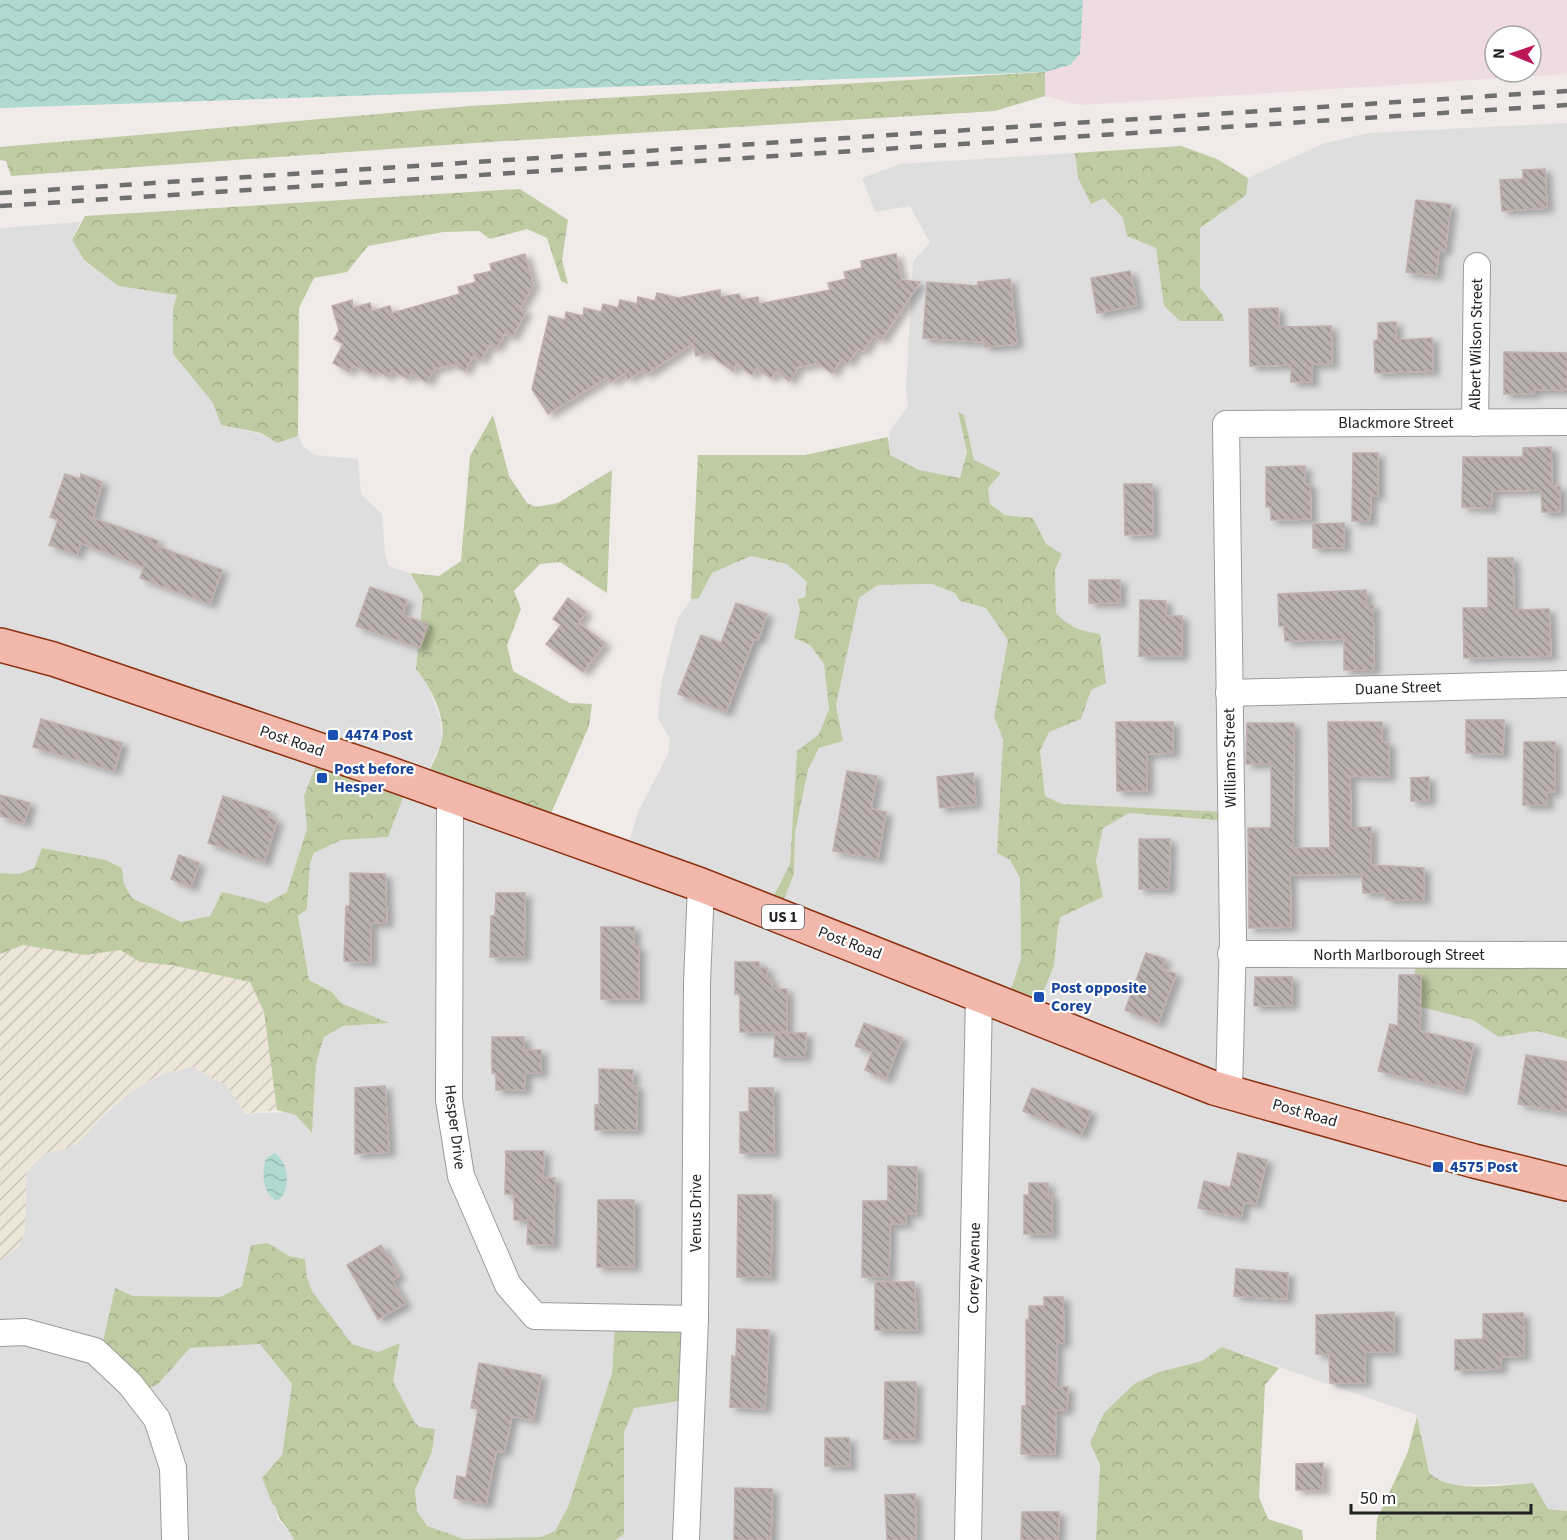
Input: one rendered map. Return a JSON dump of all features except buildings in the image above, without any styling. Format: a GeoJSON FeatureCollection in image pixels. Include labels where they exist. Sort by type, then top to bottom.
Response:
{"type":"FeatureCollection","features":[{"type":"Feature","properties":{"kind":"main road","name":"Post Road"},"geometry":{"type":"LineString","coordinates":[[0,645],[53,659],[450,795],[701,885],[1214,1088],[1474,1161],[1567,1184]]}},
{"type":"Feature","properties":{"kind":"street","name":"Albert Wilson Street"},"geometry":{"type":"LineString","coordinates":[[1474,423],[1477,266]]}},
{"type":"Feature","properties":{"kind":"street","name":"Blackmore Street"},"geometry":{"type":"LineString","coordinates":[[1226,424],[1567,422]]}},
{"type":"Feature","properties":{"kind":"street","name":"Williams Street"},"geometry":{"type":"LineString","coordinates":[[1226,424],[1233,938],[1229,1091]]}},
{"type":"Feature","properties":{"kind":"street","name":"Duane Street"},"geometry":{"type":"LineString","coordinates":[[1229,693],[1567,684]]}},
{"type":"Feature","properties":{"kind":"street","name":"Hesper Drive"},"geometry":{"type":"LineString","coordinates":[[450,795],[449,1101],[461,1176],[498,1264],[508,1285],[535,1316],[695,1319]]}},
{"type":"Feature","properties":{"kind":"street","name":"Venus Drive"},"geometry":{"type":"LineString","coordinates":[[686,1540],[695,1319],[697,983],[701,885]]}},
{"type":"Feature","properties":{"kind":"street","name":"North Marlborough Street"},"geometry":{"type":"LineString","coordinates":[[1231,954],[1567,955]]}},
{"type":"Feature","properties":{"kind":"street","name":"Corey Avenue"},"geometry":{"type":"LineString","coordinates":[[968,1540],[979,996]]}},
{"type":"Feature","properties":{"kind":"street"},"geometry":{"type":"LineString","coordinates":[[0,1332],[25,1332],[95,1351],[130,1384],[157,1419],[173,1468],[175,1540]]}},
{"type":"Feature","properties":{"kind":"shaded area"},"geometry":{"type":"Polygon","coordinates":[[[1083,0],[1567,0],[1567,74],[1543,76],[1543,24],[1483,24],[1483,79],[1081,105],[1045,96],[1045,72],[1070,65],[1080,54],[1083,0]]]}},
{"type":"Feature","properties":{"kind":"shaded area"},"geometry":{"type":"Polygon","coordinates":[[[1567,123],[1567,956],[1413,1005],[1473,1020],[1499,1036],[1537,1031],[1567,1039],[1567,1511],[1548,1509],[1533,1483],[1451,1486],[1434,1479],[1429,1472],[1417,1415],[1222,1347],[1202,1361],[1159,1372],[1090,1443],[1100,1465],[1096,1540],[616,1540],[624,1534],[624,1432],[634,1408],[615,1322],[612,1373],[568,1507],[555,1531],[541,1537],[464,1539],[427,1526],[417,1511],[415,1490],[432,1452],[435,1429],[418,1427],[393,1381],[400,1343],[378,1352],[352,1344],[312,1291],[307,1277],[305,1259],[289,1256],[268,1243],[251,1245],[242,1286],[220,1297],[133,1296],[158,1384],[190,1348],[260,1343],[292,1384],[282,1455],[262,1478],[275,1505],[278,1520],[291,1532],[294,1540],[0,1540],[0,1261],[18,1247],[25,1232],[26,1172],[46,1153],[68,1148],[129,1093],[162,1074],[193,1067],[228,1087],[245,1114],[288,1112],[296,1115],[312,1132],[316,1064],[324,1037],[343,1026],[388,1023],[341,1003],[332,992],[309,980],[298,916],[307,909],[310,863],[314,853],[341,840],[388,837],[304,796],[307,827],[287,892],[267,903],[222,893],[210,916],[181,922],[132,898],[124,884],[122,868],[106,860],[43,848],[34,868],[20,874],[0,873],[0,228],[80,222],[72,240],[84,261],[118,286],[177,295],[173,309],[173,354],[213,403],[221,425],[261,434],[277,443],[298,436],[304,447],[316,455],[358,459],[361,494],[382,514],[385,553],[389,566],[409,573],[423,595],[416,669],[428,685],[440,719],[442,739],[423,784],[627,848],[638,812],[668,754],[670,739],[658,718],[661,684],[677,620],[691,599],[699,598],[712,573],[751,556],[787,564],[807,582],[805,597],[797,599],[800,610],[794,638],[810,645],[824,664],[829,709],[819,734],[797,751],[790,864],[769,905],[794,874],[795,833],[808,770],[819,748],[843,741],[836,705],[859,598],[878,585],[932,584],[955,593],[960,601],[986,608],[1008,640],[994,717],[1003,739],[997,853],[1010,860],[1020,878],[1021,959],[1005,1007],[1054,966],[1061,917],[1103,897],[1096,861],[1102,828],[1129,813],[1226,821],[1228,812],[1062,804],[1045,796],[1040,751],[1049,732],[1081,719],[1091,689],[1081,631],[1066,624],[1056,613],[1055,570],[1033,518],[1005,515],[990,504],[988,488],[974,460],[964,415],[958,413],[967,452],[960,478],[919,470],[890,455],[889,432],[908,406],[906,388],[913,261],[930,243],[910,206],[875,212],[862,178],[900,164],[1075,153],[1078,178],[1104,198],[1123,218],[1127,236],[1156,248],[1164,306],[1222,314],[1200,288],[1200,228],[1245,195],[1248,178],[1322,144],[1368,133],[1567,123]]]}},
{"type":"Feature","properties":{"kind":"shaded area"},"geometry":{"type":"Polygon","coordinates":[[[23,945],[86,955],[120,950],[140,962],[171,965],[250,982],[264,1012],[277,1110],[245,1114],[228,1087],[193,1067],[161,1074],[129,1093],[111,1108],[74,1147],[73,1143],[68,1148],[46,1153],[26,1172],[25,1232],[18,1247],[0,1261],[0,954],[23,945]]]}},
{"type":"Feature","properties":{"kind":"green space"},"geometry":{"type":"Polygon","coordinates":[[[1045,72],[1045,96],[995,111],[474,143],[11,176],[6,161],[0,160],[0,147],[470,106],[1045,72]]]}},
{"type":"Feature","properties":{"kind":"green space"},"geometry":{"type":"Polygon","coordinates":[[[1181,146],[1217,159],[1248,178],[1246,195],[1200,228],[1200,288],[1222,314],[1224,321],[1180,321],[1164,306],[1156,248],[1127,236],[1123,218],[1104,198],[1091,204],[1078,178],[1075,153],[1181,146]]]}},
{"type":"Feature","properties":{"kind":"green space"},"geometry":{"type":"Polygon","coordinates":[[[520,189],[568,220],[562,260],[568,284],[561,281],[547,238],[527,229],[490,239],[479,231],[443,232],[368,246],[347,272],[314,278],[299,308],[298,436],[277,443],[261,433],[221,425],[213,403],[173,354],[173,309],[177,295],[118,286],[84,260],[72,240],[85,216],[520,189]]]}},
{"type":"Feature","properties":{"kind":"green space"},"geometry":{"type":"Polygon","coordinates":[[[958,412],[964,415],[974,460],[1001,473],[988,488],[990,504],[1005,515],[1033,518],[1046,544],[1062,554],[1055,570],[1056,613],[1076,628],[1100,634],[1106,683],[1091,690],[1081,719],[1049,732],[1040,751],[1045,796],[1062,804],[1228,812],[1226,821],[1129,813],[1103,828],[1096,861],[1103,897],[1061,917],[1054,966],[1032,1018],[1005,1007],[1021,959],[1020,878],[1010,860],[997,853],[1003,739],[994,717],[1008,640],[986,608],[960,601],[955,593],[932,584],[878,585],[859,598],[836,705],[843,741],[819,748],[808,770],[795,833],[794,874],[778,914],[769,905],[790,864],[797,751],[819,734],[829,709],[824,664],[810,645],[794,638],[800,610],[797,599],[805,597],[807,582],[787,564],[751,556],[712,573],[699,598],[691,599],[698,455],[805,455],[888,437],[890,455],[919,470],[960,478],[967,452],[958,412]]]}},
{"type":"Feature","properties":{"kind":"green space"},"geometry":{"type":"Polygon","coordinates":[[[493,415],[509,476],[527,503],[536,507],[558,503],[612,470],[607,593],[560,562],[540,564],[514,591],[521,609],[507,645],[513,671],[570,703],[592,704],[589,726],[547,823],[423,784],[439,750],[443,730],[436,702],[416,669],[423,595],[410,573],[439,576],[461,561],[470,456],[493,415]]]}},
{"type":"Feature","properties":{"kind":"green space"},"geometry":{"type":"Polygon","coordinates":[[[321,753],[407,787],[388,837],[341,840],[314,853],[310,863],[307,909],[298,916],[309,980],[332,992],[341,1003],[389,1023],[343,1026],[324,1037],[316,1064],[312,1133],[296,1115],[277,1110],[264,1012],[250,982],[171,965],[140,962],[120,950],[86,955],[23,945],[0,954],[0,873],[19,874],[34,868],[42,848],[106,860],[122,868],[124,884],[132,898],[181,922],[210,916],[222,892],[267,903],[287,892],[307,828],[304,796],[321,753]]]}},
{"type":"Feature","properties":{"kind":"green space"},"geometry":{"type":"Polygon","coordinates":[[[1567,956],[1567,1039],[1537,1031],[1499,1037],[1473,1020],[1413,1005],[1416,957],[1567,956]]]}},
{"type":"Feature","properties":{"kind":"green space"},"geometry":{"type":"Polygon","coordinates":[[[268,1243],[289,1256],[305,1259],[307,1277],[312,1291],[352,1344],[378,1352],[400,1343],[393,1381],[415,1423],[419,1427],[435,1429],[432,1452],[415,1490],[417,1511],[427,1526],[464,1539],[541,1537],[555,1531],[568,1507],[612,1373],[615,1322],[693,1324],[691,1399],[634,1408],[624,1432],[624,1534],[616,1540],[294,1540],[273,1505],[262,1478],[282,1455],[292,1384],[260,1344],[190,1348],[158,1384],[135,1396],[100,1355],[115,1288],[133,1296],[220,1297],[242,1286],[251,1245],[268,1243]]]}},
{"type":"Feature","properties":{"kind":"green space"},"geometry":{"type":"Polygon","coordinates":[[[1222,1347],[1279,1368],[1265,1385],[1259,1497],[1268,1519],[1302,1530],[1303,1540],[1096,1540],[1100,1465],[1090,1443],[1104,1413],[1134,1384],[1159,1372],[1202,1361],[1222,1347]]]}},
{"type":"Feature","properties":{"kind":"green space"},"geometry":{"type":"Polygon","coordinates":[[[1417,1416],[1429,1472],[1449,1484],[1463,1486],[1533,1483],[1548,1509],[1567,1511],[1567,1540],[1376,1540],[1377,1519],[1408,1452],[1417,1416]]]}},
{"type":"Feature","properties":{"kind":"water"},"geometry":{"type":"Polygon","coordinates":[[[0,0],[1083,0],[1080,54],[1070,65],[1045,72],[0,108],[0,0]]]}},
{"type":"Feature","properties":{"kind":"water"},"geometry":{"type":"Polygon","coordinates":[[[274,1153],[283,1162],[287,1176],[285,1191],[277,1201],[269,1194],[264,1183],[266,1159],[274,1153]]]}},
{"type":"Feature","properties":{"kind":"railway"},"geometry":{"type":"LineString","coordinates":[[0,193],[1567,91]]}},
{"type":"Feature","properties":{"kind":"railway"},"geometry":{"type":"LineString","coordinates":[[0,206],[1567,105]]}},
{"type":"Feature","properties":{"kind":"place","name":"4474 Post"},"geometry":{"type":"Point","coordinates":[333,735]}},
{"type":"Feature","properties":{"kind":"place","name":"Post before Hesper"},"geometry":{"type":"Point","coordinates":[322,778]}},
{"type":"Feature","properties":{"kind":"place","name":"Post opposite Corey"},"geometry":{"type":"Point","coordinates":[1039,997]}},
{"type":"Feature","properties":{"kind":"place","name":"4575 Post"},"geometry":{"type":"Point","coordinates":[1438,1167]}}]}
